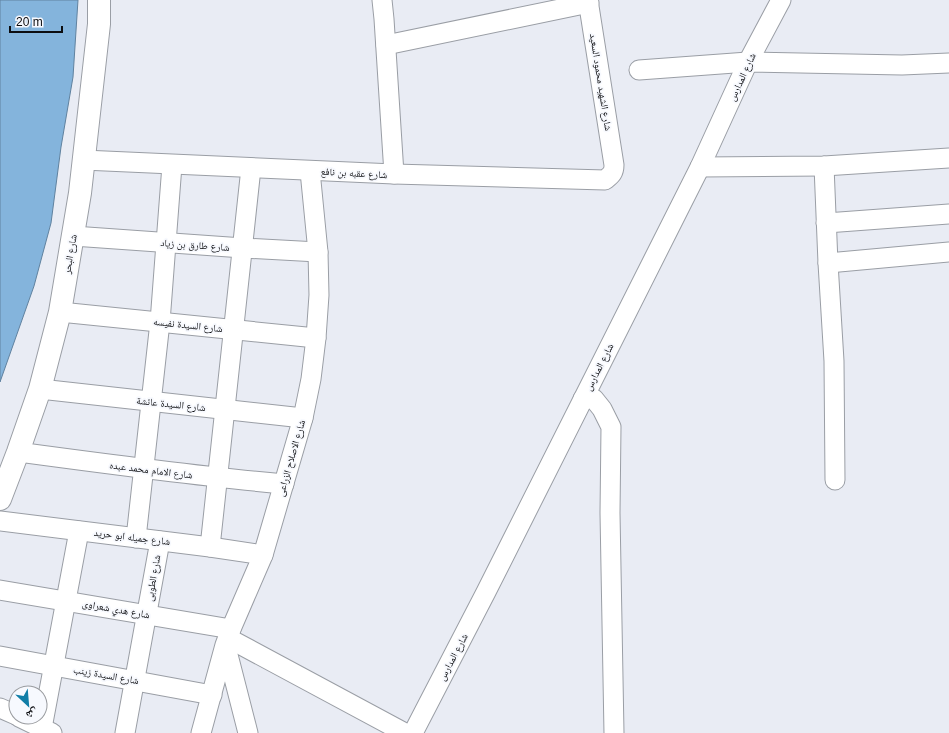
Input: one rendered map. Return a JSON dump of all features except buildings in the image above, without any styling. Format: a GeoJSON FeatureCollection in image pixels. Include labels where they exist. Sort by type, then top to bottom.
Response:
{"type":"FeatureCollection","features":[{"type":"Feature","properties":{"kind":"street","name":"شارع البحر"},"geometry":{"type":"LineString","coordinates":[[0,499],[40,389],[60,312],[80,193],[99,24],[99,0]]}},
{"type":"Feature","properties":{"kind":"street"},"geometry":{"type":"LineString","coordinates":[[382,0],[394,174]]}},
{"type":"Feature","properties":{"kind":"street","name":"شارع المدارس"},"geometry":{"type":"LineString","coordinates":[[413,733],[483,599],[700,167],[748,62],[781,0]]}},
{"type":"Feature","properties":{"kind":"street"},"geometry":{"type":"LineString","coordinates":[[386,45],[589,2]]}},
{"type":"Feature","properties":{"kind":"street","name":"شارع الشهيد محمود السعيد"},"geometry":{"type":"LineString","coordinates":[[589,2],[614,165]]}},
{"type":"Feature","properties":{"kind":"street"},"geometry":{"type":"LineString","coordinates":[[639,70],[748,62],[902,65],[949,63]]}},
{"type":"Feature","properties":{"kind":"street"},"geometry":{"type":"LineString","coordinates":[[700,167],[824,166],[949,158]]}},
{"type":"Feature","properties":{"kind":"street","name":"شارع عقبه بن نافع"},"geometry":{"type":"LineString","coordinates":[[83,160],[310,171],[605,180],[614,171],[614,165]]}},
{"type":"Feature","properties":{"kind":"street"},"geometry":{"type":"LineString","coordinates":[[136,538],[160,322],[172,165]]}},
{"type":"Feature","properties":{"kind":"street"},"geometry":{"type":"LineString","coordinates":[[824,166],[834,361],[835,480]]}},
{"type":"Feature","properties":{"kind":"street"},"geometry":{"type":"LineString","coordinates":[[210,547],[251,168]]}},
{"type":"Feature","properties":{"kind":"street","name":"شارع الاصلاح الزراعى"},"geometry":{"type":"LineString","coordinates":[[201,733],[228,637],[263,555],[303,418],[311,379],[316,338],[318,252],[310,171]]}},
{"type":"Feature","properties":{"kind":"street"},"geometry":{"type":"LineString","coordinates":[[826,223],[949,214]]}},
{"type":"Feature","properties":{"kind":"street","name":"شارع طارق بن زياد"},"geometry":{"type":"LineString","coordinates":[[73,236],[318,252]]}},
{"type":"Feature","properties":{"kind":"street"},"geometry":{"type":"LineString","coordinates":[[828,263],[949,252]]}},
{"type":"Feature","properties":{"kind":"street","name":"شارع السيدة نفيسه"},"geometry":{"type":"LineString","coordinates":[[60,312],[316,338]]}},
{"type":"Feature","properties":{"kind":"street","name":"شارع السيدة عائشة"},"geometry":{"type":"LineString","coordinates":[[40,389],[303,418]]}},
{"type":"Feature","properties":{"kind":"street"},"geometry":{"type":"LineString","coordinates":[[583,398],[594,399],[602,409],[611,427],[610,513],[614,733]]}},
{"type":"Feature","properties":{"kind":"street","name":"شارع الامام محمد عبده"},"geometry":{"type":"LineString","coordinates":[[18,452],[143,469],[284,484]]}},
{"type":"Feature","properties":{"kind":"street","name":"شارع جميله ابو حريد"},"geometry":{"type":"LineString","coordinates":[[0,521],[160,540],[263,555]]}},
{"type":"Feature","properties":{"kind":"street"},"geometry":{"type":"LineString","coordinates":[[36,725],[47,730],[54,666],[79,531]]}},
{"type":"Feature","properties":{"kind":"street","name":"شارع الطوبى"},"geometry":{"type":"LineString","coordinates":[[125,733],[160,540]]}},
{"type":"Feature","properties":{"kind":"street","name":"شارع هدي شعراوى"},"geometry":{"type":"LineString","coordinates":[[0,590],[146,615],[228,637],[405,733]]}},
{"type":"Feature","properties":{"kind":"street"},"geometry":{"type":"LineString","coordinates":[[228,637],[248,733]]}},
{"type":"Feature","properties":{"kind":"street","name":"شارع السيدة زينب"},"geometry":{"type":"LineString","coordinates":[[0,656],[212,695]]}},
{"type":"Feature","properties":{"kind":"water"},"geometry":{"type":"Polygon","coordinates":[[[0,0],[78,0],[73,77],[61,147],[51,223],[34,286],[0,382],[0,0]]]}}]}
